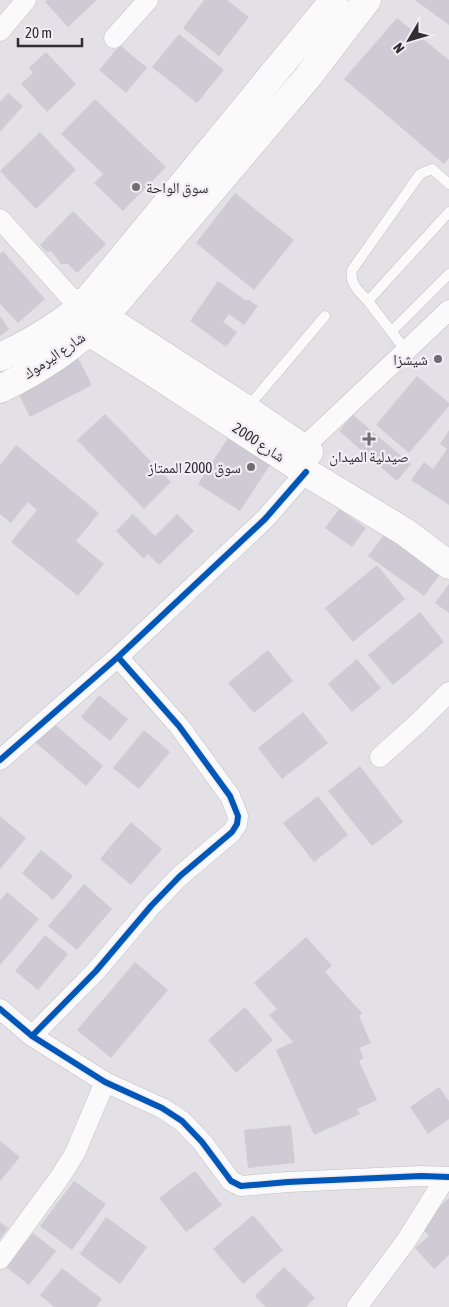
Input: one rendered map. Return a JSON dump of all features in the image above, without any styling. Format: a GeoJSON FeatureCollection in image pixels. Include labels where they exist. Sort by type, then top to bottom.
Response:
{"type":"FeatureCollection","features":[{"type":"Feature","properties":{"kind":"main road"},"geometry":{"type":"LineString","coordinates":[[84,313],[307,78],[367,0]]}},
{"type":"Feature","properties":{"kind":"main road"},"geometry":{"type":"LineString","coordinates":[[84,313],[326,3]]}},
{"type":"Feature","properties":{"kind":"main road"},"geometry":{"type":"LineString","coordinates":[[84,313],[246,409],[305,460],[413,517],[449,542]]}},
{"type":"Feature","properties":{"kind":"main road","name":"شارع اليرموك"},"geometry":{"type":"LineString","coordinates":[[0,357],[84,313]]}},
{"type":"Feature","properties":{"kind":"main road","name":"شارع اليرموك"},"geometry":{"type":"LineString","coordinates":[[0,388],[54,359],[84,313]]}},
{"type":"Feature","properties":{"kind":"main road","name":"شارع 2000"},"geometry":{"type":"LineString","coordinates":[[84,313],[151,371],[305,460],[449,565]]}},
{"type":"Feature","properties":{"kind":"street"},"geometry":{"type":"LineString","coordinates":[[0,31],[26,0]]}},
{"type":"Feature","properties":{"kind":"street"},"geometry":{"type":"LineString","coordinates":[[114,38],[148,0]]}},
{"type":"Feature","properties":{"kind":"street"},"geometry":{"type":"LineString","coordinates":[[0,219],[84,313]]}},
{"type":"Feature","properties":{"kind":"street"},"geometry":{"type":"LineString","coordinates":[[0,760],[118,657],[265,519],[305,460],[406,351],[449,310]]}},
{"type":"Feature","properties":{"kind":"street"},"geometry":{"type":"LineString","coordinates":[[32,1036],[96,972],[151,906],[180,876],[232,832],[237,824],[238,816],[230,796],[179,726],[118,657]]}},
{"type":"Feature","properties":{"kind":"street"},"geometry":{"type":"LineString","coordinates":[[380,757],[449,692]]}},
{"type":"Feature","properties":{"kind":"street"},"geometry":{"type":"LineString","coordinates":[[0,1009],[32,1036],[105,1082],[162,1108],[182,1121],[202,1142],[231,1182],[241,1186],[298,1181],[421,1176],[447,1177]]}},
{"type":"Feature","properties":{"kind":"street"},"geometry":{"type":"LineString","coordinates":[[0,1259],[60,1177],[75,1152],[105,1082]]}},
{"type":"Feature","properties":{"kind":"street"},"geometry":{"type":"LineString","coordinates":[[357,1307],[406,1240],[447,1177]]}},
{"type":"Feature","properties":{"kind":"lane"},"geometry":{"type":"LineString","coordinates":[[406,351],[368,301],[352,284],[350,277],[352,270],[420,174],[432,169],[449,184]]}},
{"type":"Feature","properties":{"kind":"lane"},"geometry":{"type":"LineString","coordinates":[[368,301],[449,212]]}},
{"type":"Feature","properties":{"kind":"lane"},"geometry":{"type":"LineString","coordinates":[[392,331],[449,274]]}},
{"type":"Feature","properties":{"kind":"lane"},"geometry":{"type":"LineString","coordinates":[[246,409],[325,316]]}},
{"type":"Feature","properties":{"kind":"building"},"geometry":{"type":"Polygon","coordinates":[[[47,0],[97,0],[68,27],[45,2],[47,0]]]}},
{"type":"Feature","properties":{"kind":"building"},"geometry":{"type":"Polygon","coordinates":[[[204,0],[227,0],[249,17],[219,56],[183,28],[204,0]]]}},
{"type":"Feature","properties":{"kind":"building"},"geometry":{"type":"Polygon","coordinates":[[[415,0],[449,0],[449,25],[415,0]]]}},
{"type":"Feature","properties":{"kind":"building"},"geometry":{"type":"Polygon","coordinates":[[[397,18],[449,60],[449,158],[444,164],[344,79],[397,18]]]}},
{"type":"Feature","properties":{"kind":"building"},"geometry":{"type":"Polygon","coordinates":[[[179,34],[224,70],[197,103],[152,67],[179,34]]]}},
{"type":"Feature","properties":{"kind":"building"},"geometry":{"type":"Polygon","coordinates":[[[120,45],[147,68],[126,93],[99,70],[120,45]]]}},
{"type":"Feature","properties":{"kind":"building"},"geometry":{"type":"Polygon","coordinates":[[[46,52],[76,84],[47,112],[21,84],[33,73],[29,68],[46,52]]]}},
{"type":"Feature","properties":{"kind":"building"},"geometry":{"type":"Polygon","coordinates":[[[8,93],[23,106],[0,132],[0,102],[8,93]]]}},
{"type":"Feature","properties":{"kind":"building"},"geometry":{"type":"Polygon","coordinates":[[[95,99],[166,167],[123,211],[94,183],[103,174],[61,134],[95,99]]]}},
{"type":"Feature","properties":{"kind":"building"},"geometry":{"type":"Polygon","coordinates":[[[40,132],[76,170],[36,209],[0,171],[40,132]]]}},
{"type":"Feature","properties":{"kind":"building"},"geometry":{"type":"Polygon","coordinates":[[[235,193],[294,240],[254,290],[196,243],[235,193]]]}},
{"type":"Feature","properties":{"kind":"building"},"geometry":{"type":"Polygon","coordinates":[[[73,211],[106,244],[77,273],[68,264],[61,264],[51,251],[47,252],[40,245],[73,211]]]}},
{"type":"Feature","properties":{"kind":"building"},"geometry":{"type":"Polygon","coordinates":[[[3,251],[45,299],[18,323],[0,304],[0,254],[3,251]]]}},
{"type":"Feature","properties":{"kind":"building"},"geometry":{"type":"Polygon","coordinates":[[[218,281],[245,300],[249,300],[258,306],[244,325],[229,314],[223,322],[237,332],[226,347],[190,321],[218,281]]]}},
{"type":"Feature","properties":{"kind":"building"},"geometry":{"type":"Polygon","coordinates":[[[0,316],[9,329],[0,336],[0,316]]]}},
{"type":"Feature","properties":{"kind":"building"},"geometry":{"type":"Polygon","coordinates":[[[78,358],[92,385],[30,417],[16,389],[78,358]]]}},
{"type":"Feature","properties":{"kind":"building"},"geometry":{"type":"Polygon","coordinates":[[[417,376],[449,403],[449,406],[409,453],[376,425],[417,376]]]}},
{"type":"Feature","properties":{"kind":"building"},"geometry":{"type":"Polygon","coordinates":[[[105,414],[171,482],[144,509],[77,440],[105,414]]]}},
{"type":"Feature","properties":{"kind":"building"},"geometry":{"type":"Polygon","coordinates":[[[353,415],[411,464],[397,481],[339,431],[353,415]]]}},
{"type":"Feature","properties":{"kind":"building"},"geometry":{"type":"Polygon","coordinates":[[[449,430],[449,505],[411,480],[424,462],[433,469],[447,449],[440,444],[449,430]]]}},
{"type":"Feature","properties":{"kind":"building"},"geometry":{"type":"Polygon","coordinates":[[[230,435],[272,462],[240,511],[198,484],[230,435]]]}},
{"type":"Feature","properties":{"kind":"building"},"geometry":{"type":"Polygon","coordinates":[[[16,445],[99,513],[76,541],[104,564],[78,596],[11,542],[37,510],[28,502],[11,523],[0,514],[0,465],[16,445]]]}},
{"type":"Feature","properties":{"kind":"building"},"geometry":{"type":"Polygon","coordinates":[[[339,509],[366,528],[352,547],[325,528],[339,509]]]}},
{"type":"Feature","properties":{"kind":"building"},"geometry":{"type":"Polygon","coordinates":[[[133,514],[155,536],[177,514],[194,531],[159,565],[148,554],[144,559],[116,531],[133,514]]]}},
{"type":"Feature","properties":{"kind":"building"},"geometry":{"type":"Polygon","coordinates":[[[384,535],[440,574],[424,596],[368,556],[384,535]]]}},
{"type":"Feature","properties":{"kind":"building"},"geometry":{"type":"Polygon","coordinates":[[[377,565],[405,599],[353,642],[325,608],[377,565]]]}},
{"type":"Feature","properties":{"kind":"building"},"geometry":{"type":"Polygon","coordinates":[[[449,584],[449,613],[435,603],[449,584]]]}},
{"type":"Feature","properties":{"kind":"building"},"geometry":{"type":"Polygon","coordinates":[[[420,612],[444,642],[393,685],[368,655],[420,612]]]}},
{"type":"Feature","properties":{"kind":"building"},"geometry":{"type":"Polygon","coordinates":[[[268,650],[293,681],[254,713],[228,683],[268,650]]]}},
{"type":"Feature","properties":{"kind":"building"},"geometry":{"type":"Polygon","coordinates":[[[357,659],[381,688],[352,712],[328,684],[357,659]]]}},
{"type":"Feature","properties":{"kind":"building"},"geometry":{"type":"Polygon","coordinates":[[[99,695],[128,719],[110,741],[81,717],[99,695]]]}},
{"type":"Feature","properties":{"kind":"building"},"geometry":{"type":"Polygon","coordinates":[[[303,712],[328,743],[282,779],[258,748],[303,712]]]}},
{"type":"Feature","properties":{"kind":"building"},"geometry":{"type":"Polygon","coordinates":[[[52,722],[103,766],[86,786],[35,742],[52,722]]]}},
{"type":"Feature","properties":{"kind":"building"},"geometry":{"type":"Polygon","coordinates":[[[144,730],[170,752],[139,789],[113,768],[144,730]]]}},
{"type":"Feature","properties":{"kind":"building"},"geometry":{"type":"Polygon","coordinates":[[[360,766],[403,822],[372,846],[328,791],[360,766]]]}},
{"type":"Feature","properties":{"kind":"building"},"geometry":{"type":"Polygon","coordinates":[[[318,796],[348,835],[314,862],[283,823],[318,796]]]}},
{"type":"Feature","properties":{"kind":"building"},"geometry":{"type":"Polygon","coordinates":[[[0,816],[26,838],[0,869],[0,816]]]}},
{"type":"Feature","properties":{"kind":"building"},"geometry":{"type":"Polygon","coordinates":[[[131,822],[162,849],[131,885],[100,859],[131,822]]]}},
{"type":"Feature","properties":{"kind":"building"},"geometry":{"type":"Polygon","coordinates":[[[41,850],[73,876],[53,900],[22,873],[41,850]]]}},
{"type":"Feature","properties":{"kind":"building"},"geometry":{"type":"Polygon","coordinates":[[[84,884],[112,909],[77,950],[48,926],[84,884]]]}},
{"type":"Feature","properties":{"kind":"building"},"geometry":{"type":"Polygon","coordinates":[[[7,892],[39,919],[0,965],[0,901],[7,892]]]}},
{"type":"Feature","properties":{"kind":"building"},"geometry":{"type":"Polygon","coordinates":[[[45,935],[68,954],[38,990],[15,971],[45,935]]]}},
{"type":"Feature","properties":{"kind":"building"},"geometry":{"type":"Polygon","coordinates":[[[306,937],[332,966],[325,972],[362,1013],[359,1016],[371,1043],[359,1048],[364,1058],[359,1061],[377,1100],[357,1109],[360,1114],[314,1135],[276,1050],[293,1042],[269,1015],[277,1009],[254,983],[306,937]]]}},
{"type":"Feature","properties":{"kind":"building"},"geometry":{"type":"Polygon","coordinates":[[[135,962],[168,990],[111,1058],[77,1030],[135,962]]]}},
{"type":"Feature","properties":{"kind":"building"},"geometry":{"type":"Polygon","coordinates":[[[245,1007],[273,1040],[236,1073],[208,1040],[245,1007]]]}},
{"type":"Feature","properties":{"kind":"building"},"geometry":{"type":"Polygon","coordinates":[[[439,1087],[449,1101],[449,1119],[428,1134],[410,1107],[439,1087]]]}},
{"type":"Feature","properties":{"kind":"building"},"geometry":{"type":"Polygon","coordinates":[[[291,1125],[295,1163],[248,1168],[244,1130],[291,1125]]]}},
{"type":"Feature","properties":{"kind":"building"},"geometry":{"type":"Polygon","coordinates":[[[0,1141],[20,1157],[0,1181],[0,1141]]]}},
{"type":"Feature","properties":{"kind":"building"},"geometry":{"type":"Polygon","coordinates":[[[195,1171],[222,1205],[186,1232],[159,1198],[195,1171]]]}},
{"type":"Feature","properties":{"kind":"building"},"geometry":{"type":"Polygon","coordinates":[[[74,1181],[106,1204],[72,1250],[40,1226],[74,1181]]]}},
{"type":"Feature","properties":{"kind":"building"},"geometry":{"type":"Polygon","coordinates":[[[449,1198],[449,1255],[434,1269],[415,1248],[429,1236],[419,1225],[449,1198]]]}},
{"type":"Feature","properties":{"kind":"building"},"geometry":{"type":"Polygon","coordinates":[[[253,1215],[283,1250],[243,1284],[213,1249],[253,1215]]]}},
{"type":"Feature","properties":{"kind":"building"},"geometry":{"type":"Polygon","coordinates":[[[106,1217],[147,1247],[120,1284],[80,1254],[106,1217]]]}},
{"type":"Feature","properties":{"kind":"building"},"geometry":{"type":"Polygon","coordinates":[[[0,1222],[8,1228],[0,1239],[0,1222]]]}},
{"type":"Feature","properties":{"kind":"building"},"geometry":{"type":"Polygon","coordinates":[[[33,1233],[56,1251],[29,1285],[6,1267],[33,1233]]]}},
{"type":"Feature","properties":{"kind":"building"},"geometry":{"type":"Polygon","coordinates":[[[284,1267],[315,1298],[306,1307],[266,1307],[255,1296],[284,1267]]]}},
{"type":"Feature","properties":{"kind":"building"},"geometry":{"type":"Polygon","coordinates":[[[62,1268],[102,1299],[96,1307],[54,1307],[40,1295],[62,1268]]]}},
{"type":"Feature","properties":{"kind":"cycle path"},"geometry":{"type":"LineString","coordinates":[[0,760],[118,657],[265,519],[306,472]]}},
{"type":"Feature","properties":{"kind":"cycle path"},"geometry":{"type":"LineString","coordinates":[[32,1036],[96,971],[151,906],[180,876],[232,832],[237,824],[238,816],[230,796],[179,726],[118,657]]}},
{"type":"Feature","properties":{"kind":"cycle path"},"geometry":{"type":"LineString","coordinates":[[0,1009],[32,1036],[105,1082],[162,1108],[182,1121],[202,1142],[231,1181],[241,1186],[421,1176],[449,1177]]}},
{"type":"Feature","properties":{"kind":"place","name":"سوق الواحة"},"geometry":{"type":"Point","coordinates":[136,187]}},
{"type":"Feature","properties":{"kind":"place","name":"شيشزا"},"geometry":{"type":"Point","coordinates":[438,359]}},
{"type":"Feature","properties":{"kind":"place","name":"صيدلية الميدان"},"geometry":{"type":"Point","coordinates":[369,439]}},
{"type":"Feature","properties":{"kind":"place","name":"سوق 2000 الممتاز"},"geometry":{"type":"Point","coordinates":[251,467]}}]}
